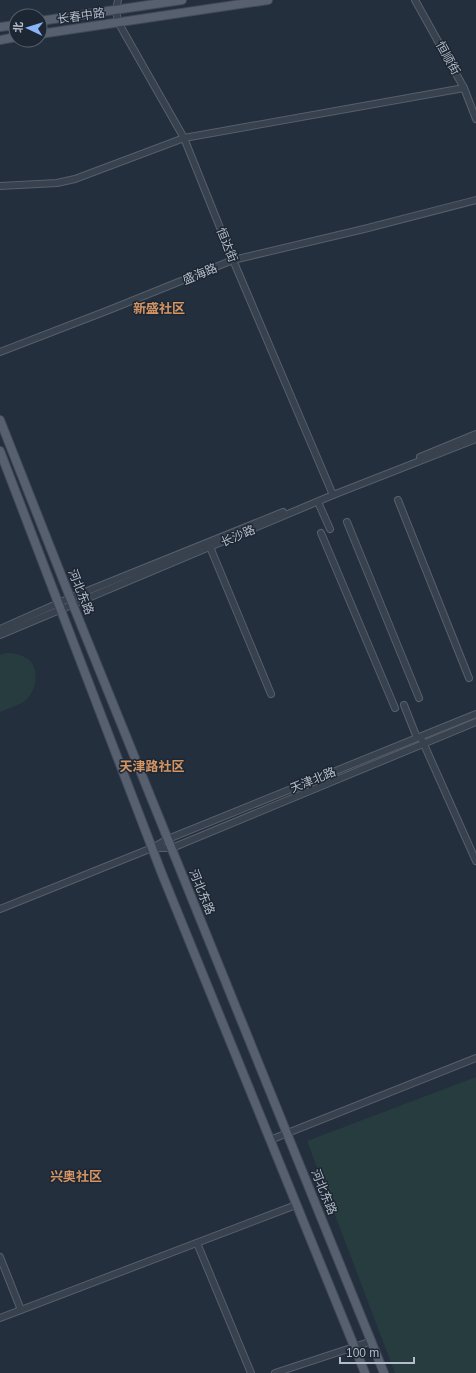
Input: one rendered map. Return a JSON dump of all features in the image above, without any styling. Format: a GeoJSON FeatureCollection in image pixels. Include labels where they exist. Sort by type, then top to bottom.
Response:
{"type":"FeatureCollection","features":[{"type":"Feature","properties":{"kind":"main road","name":"长春中路"},"geometry":{"type":"LineString","coordinates":[[48,20],[182,0]]}},
{"type":"Feature","properties":{"kind":"main road","name":"长春中路"},"geometry":{"type":"LineString","coordinates":[[48,33],[268,0]]}},
{"type":"Feature","properties":{"kind":"main road","name":"河北东路"},"geometry":{"type":"LineString","coordinates":[[0,420],[71,602],[384,1373]]}},
{"type":"Feature","properties":{"kind":"main road"},"geometry":{"type":"LineString","coordinates":[[0,451],[152,848],[365,1373]]}},
{"type":"Feature","properties":{"kind":"street","name":"恒达街"},"geometry":{"type":"LineString","coordinates":[[118,0],[116,10],[118,22],[184,138],[233,260],[332,494]]}},
{"type":"Feature","properties":{"kind":"street","name":"恒顺街"},"geometry":{"type":"LineString","coordinates":[[415,0],[464,88],[476,119]]}},
{"type":"Feature","properties":{"kind":"street"},"geometry":{"type":"LineString","coordinates":[[0,186],[57,183],[75,178],[184,138],[464,88]]}},
{"type":"Feature","properties":{"kind":"street","name":"盛海路"},"geometry":{"type":"LineString","coordinates":[[0,352],[233,260],[364,230],[476,200]]}},
{"type":"Feature","properties":{"kind":"street","name":"长沙路"},"geometry":{"type":"LineString","coordinates":[[0,629],[59,607],[476,434]]}},
{"type":"Feature","properties":{"kind":"street","name":"长沙路"},"geometry":{"type":"LineString","coordinates":[[71,602],[210,547],[318,502],[332,494],[476,439]]}},
{"type":"Feature","properties":{"kind":"street"},"geometry":{"type":"LineString","coordinates":[[398,500],[469,678]]}},
{"type":"Feature","properties":{"kind":"street"},"geometry":{"type":"LineString","coordinates":[[318,502],[330,529]]}},
{"type":"Feature","properties":{"kind":"street"},"geometry":{"type":"LineString","coordinates":[[347,522],[419,698]]}},
{"type":"Feature","properties":{"kind":"street"},"geometry":{"type":"LineString","coordinates":[[321,533],[394,708]]}},
{"type":"Feature","properties":{"kind":"street"},"geometry":{"type":"LineString","coordinates":[[210,547],[271,694]]}},
{"type":"Feature","properties":{"kind":"street","name":"长沙路"},"geometry":{"type":"LineString","coordinates":[[0,635],[59,607]]}},
{"type":"Feature","properties":{"kind":"street"},"geometry":{"type":"LineString","coordinates":[[404,705],[474,850],[476,860]]}},
{"type":"Feature","properties":{"kind":"street","name":"天津北路"},"geometry":{"type":"LineString","coordinates":[[152,848],[172,848],[476,714]]}},
{"type":"Feature","properties":{"kind":"street","name":"天津北路"},"geometry":{"type":"LineString","coordinates":[[0,909],[152,848],[168,839],[420,739],[476,722]]}},
{"type":"Feature","properties":{"kind":"street"},"geometry":{"type":"LineString","coordinates":[[270,1140],[476,1058]]}},
{"type":"Feature","properties":{"kind":"street"},"geometry":{"type":"LineString","coordinates":[[0,1318],[296,1205]]}},
{"type":"Feature","properties":{"kind":"street"},"geometry":{"type":"LineString","coordinates":[[197,1242],[251,1373]]}},
{"type":"Feature","properties":{"kind":"street"},"geometry":{"type":"LineString","coordinates":[[0,1257],[21,1310]]}},
{"type":"Feature","properties":{"kind":"street"},"geometry":{"type":"LineString","coordinates":[[276,1373],[372,1341]]}},
{"type":"Feature","properties":{"kind":"green space"},"geometry":{"type":"Polygon","coordinates":[[[5,653],[17,654],[29,660],[35,669],[36,674],[34,686],[26,700],[0,712],[0,655],[5,653]]]}},
{"type":"Feature","properties":{"kind":"green space"},"geometry":{"type":"Polygon","coordinates":[[[476,1077],[476,1373],[395,1373],[307,1141],[476,1077]]]}},
{"type":"Feature","properties":{"kind":"district","name":"新盛社区"},"geometry":{"type":"Point","coordinates":[159,308]}},
{"type":"Feature","properties":{"kind":"district","name":"天津路社区"},"geometry":{"type":"Point","coordinates":[152,766]}},
{"type":"Feature","properties":{"kind":"district","name":"兴奥社区"},"geometry":{"type":"Point","coordinates":[76,1176]}}]}
